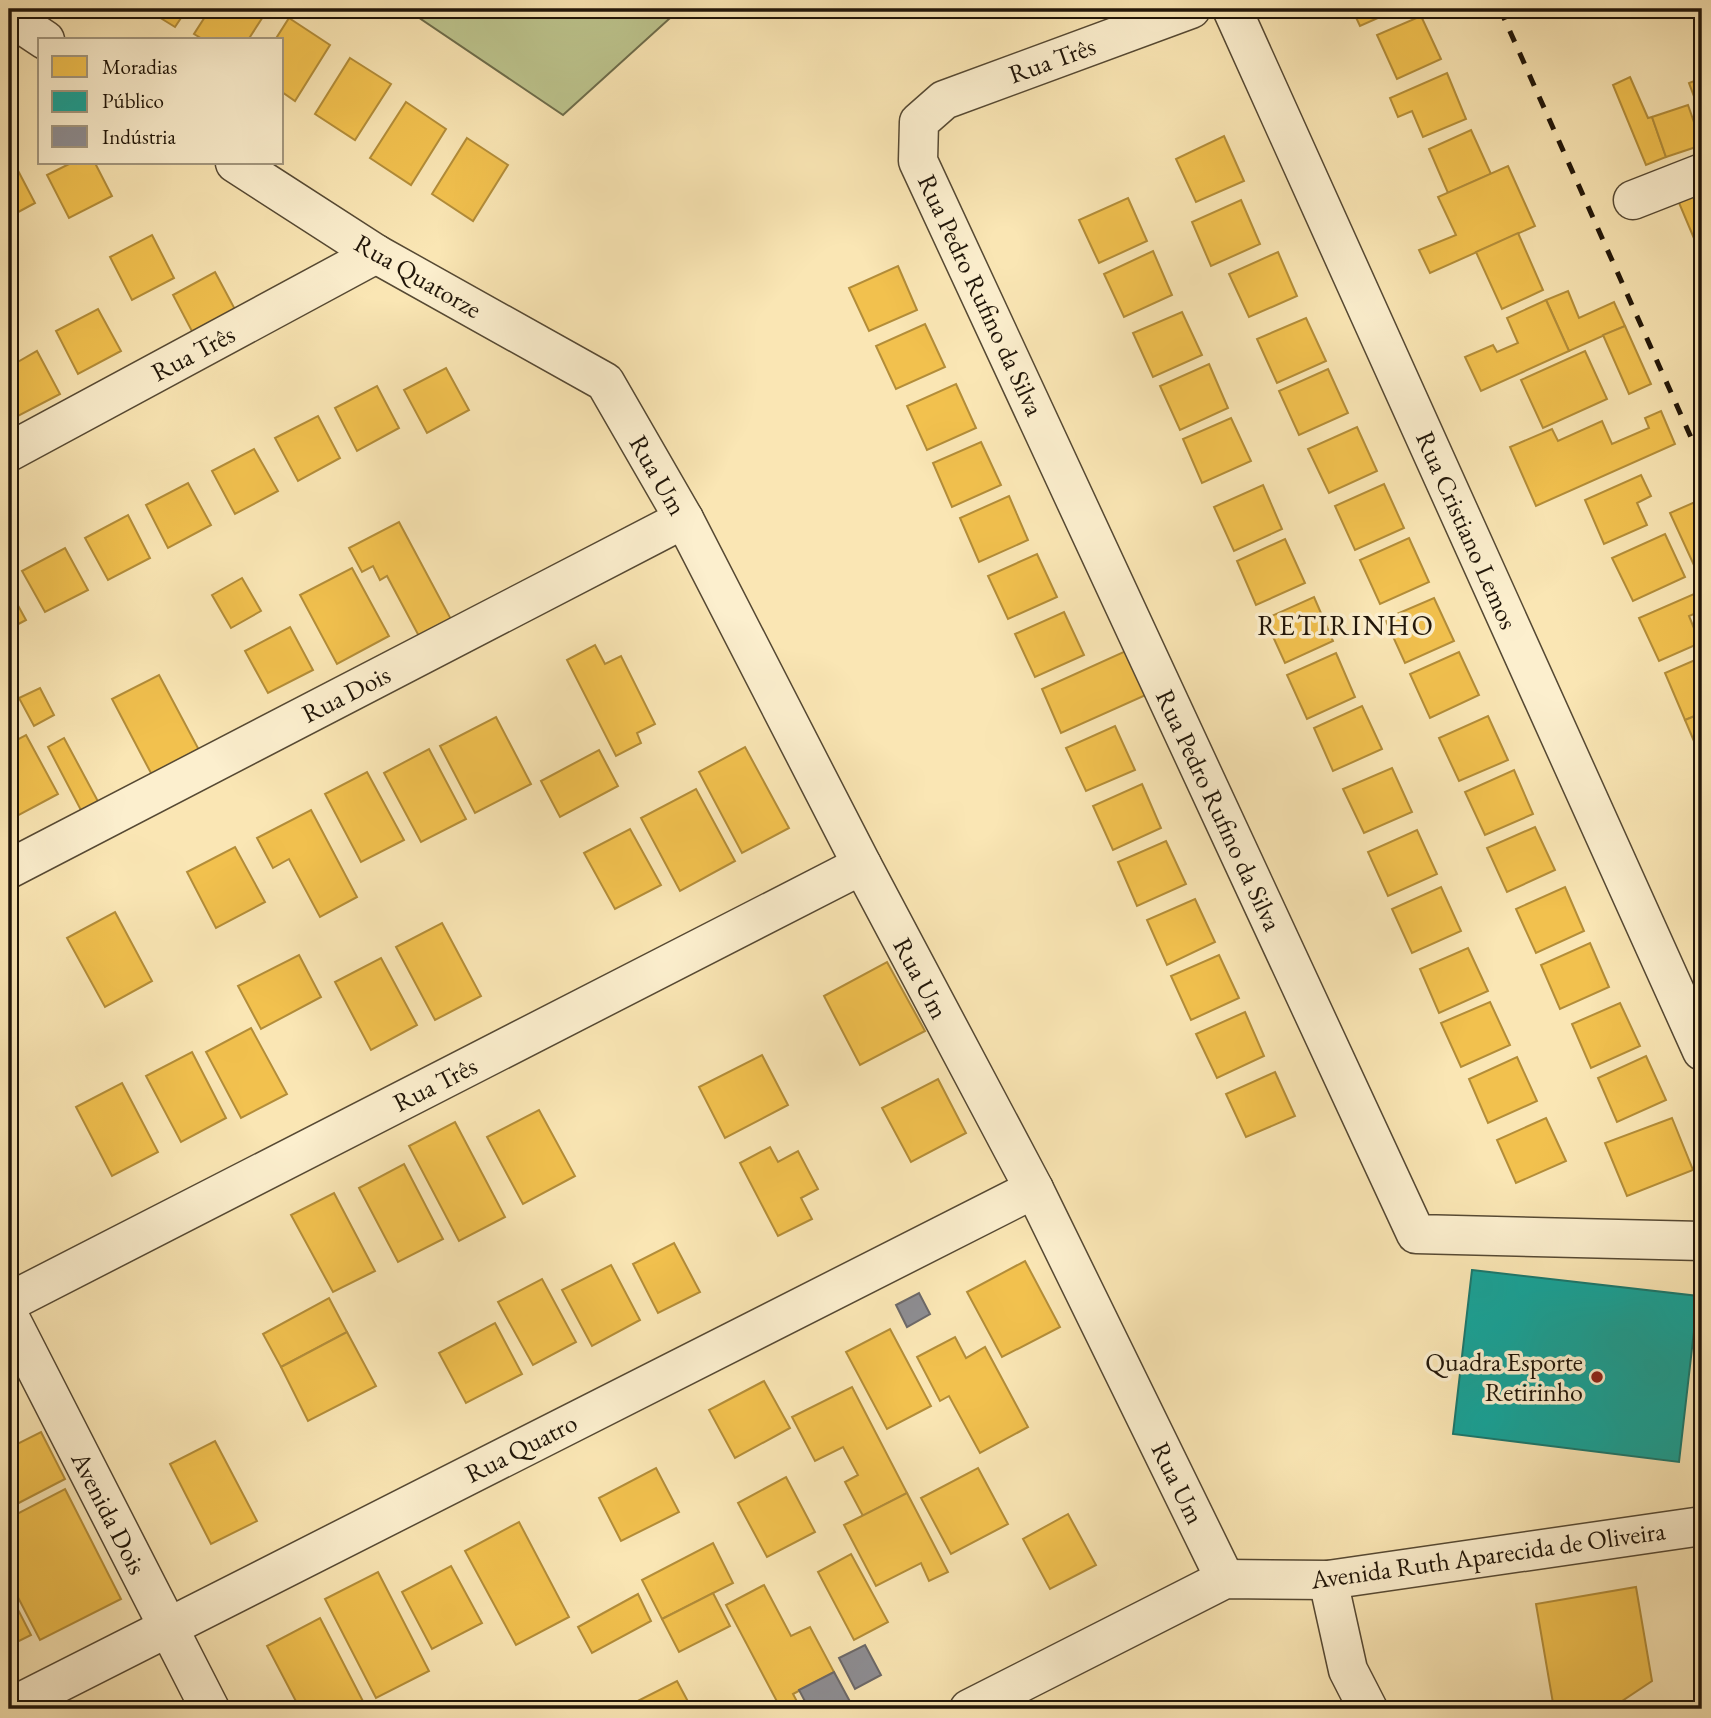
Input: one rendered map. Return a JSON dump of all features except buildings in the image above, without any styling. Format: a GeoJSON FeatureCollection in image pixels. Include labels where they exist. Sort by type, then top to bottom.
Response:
{"type":"FeatureCollection","features":[{"type":"Feature","properties":{"kind":"street","name":"Rua Três"},"geometry":{"type":"LineString","coordinates":[[919,122],[944,100],[1191,9]]}},
{"type":"Feature","properties":{"kind":"street","name":"Rua Cristiano Lemos"},"geometry":{"type":"LineString","coordinates":[[1232,9],[1702,1051]]}},
{"type":"Feature","properties":{"kind":"street","name":"Rua Pedro Rufino da Silva"},"geometry":{"type":"LineString","coordinates":[[919,122],[918,161],[1416,1234],[1702,1241]]}},
{"type":"Feature","properties":{"kind":"street","name":"Rua Quatorze"},"geometry":{"type":"LineString","coordinates":[[237,164],[376,254],[605,382]]}},
{"type":"Feature","properties":{"kind":"street"},"geometry":{"type":"LineString","coordinates":[[1633,200],[1702,173]]}},
{"type":"Feature","properties":{"kind":"street","name":"Rua Três"},"geometry":{"type":"LineString","coordinates":[[9,452],[376,254]]}},
{"type":"Feature","properties":{"kind":"street","name":"Rua Um"},"geometry":{"type":"LineString","coordinates":[[605,382],[684,519],[862,865],[1034,1189],[1225,1579]]}},
{"type":"Feature","properties":{"kind":"street","name":"Rua Dois"},"geometry":{"type":"LineString","coordinates":[[9,869],[684,519]]}},
{"type":"Feature","properties":{"kind":"street","name":"Rua Três"},"geometry":{"type":"LineString","coordinates":[[9,1302],[862,865]]}},
{"type":"Feature","properties":{"kind":"street","name":"Rua Quatro"},"geometry":{"type":"LineString","coordinates":[[9,1708],[1034,1189]]}},
{"type":"Feature","properties":{"kind":"street","name":"Avenida Dois"},"geometry":{"type":"LineString","coordinates":[[9,1317],[210,1709]]}},
{"type":"Feature","properties":{"kind":"street","name":"Avenida Ruth Aparecida de Oliveira"},"geometry":{"type":"LineString","coordinates":[[969,1709],[1225,1579],[1328,1580],[1702,1526]]}},
{"type":"Feature","properties":{"kind":"street"},"geometry":{"type":"LineString","coordinates":[[1328,1580],[1348,1670],[1368,1709]]}},
{"type":"Feature","properties":{"kind":"green space"},"geometry":{"type":"Polygon","coordinates":[[[406,9],[680,9],[563,115],[406,9]]]}},
{"type":"Feature","properties":{"kind":"railway"},"geometry":{"type":"LineString","coordinates":[[1500,9],[1702,462]]}},
{"type":"Feature","properties":{"kind":"place","name":"Quadra Esporte Retirinho"},"geometry":{"type":"Point","coordinates":[1597,1377]}},
{"type":"Feature","properties":{"kind":"district","name":"RETIRINHO"},"geometry":{"type":"Point","coordinates":[1346,625]}}]}
